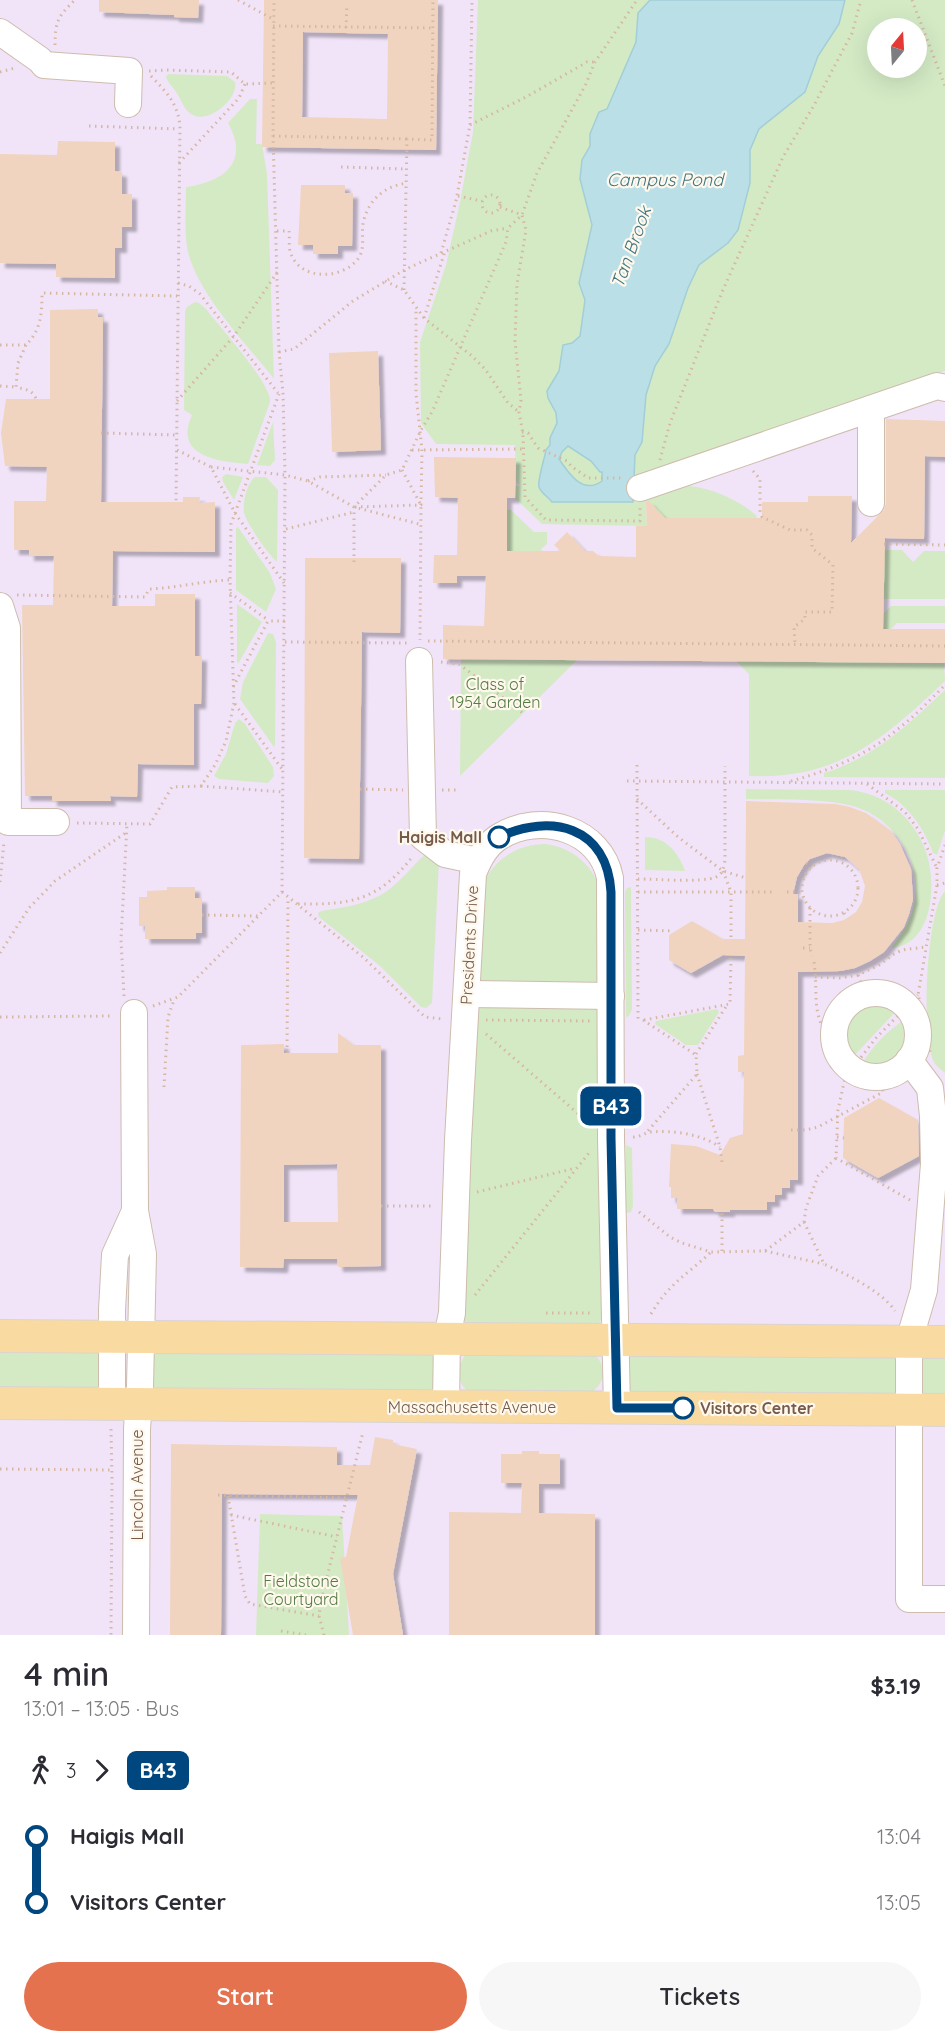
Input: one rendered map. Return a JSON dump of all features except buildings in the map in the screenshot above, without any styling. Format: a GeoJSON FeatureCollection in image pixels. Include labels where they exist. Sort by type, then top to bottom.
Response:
{"type":"FeatureCollection","features":[{"type":"Feature","properties":{"kind":"main road"},"geometry":{"type":"LineString","coordinates":[[0,1336],[447,1337],[616,1340],[904,1329],[945,1341]]}},
{"type":"Feature","properties":{"kind":"main road","name":"Massachusetts Avenue"},"geometry":{"type":"LineString","coordinates":[[0,1403],[120,1412],[446,1406],[945,1410]]}},
{"type":"Feature","properties":{"kind":"street"},"geometry":{"type":"LineString","coordinates":[[0,32],[44,65],[129,71],[128,104]]}},
{"type":"Feature","properties":{"kind":"street"},"geometry":{"type":"LineString","coordinates":[[631,483],[739,455],[942,386]]}},
{"type":"Feature","properties":{"kind":"street"},"geometry":{"type":"LineString","coordinates":[[871,409],[871,503]]}},
{"type":"Feature","properties":{"kind":"street"},"geometry":{"type":"LineString","coordinates":[[5,600],[8,822],[56,822]]}},
{"type":"Feature","properties":{"kind":"street"},"geometry":{"type":"LineString","coordinates":[[419,651],[423,837],[445,854],[478,861]]}},
{"type":"Feature","properties":{"kind":"street","name":"Presidents Drive"},"geometry":{"type":"LineString","coordinates":[[446,1406],[447,1337],[452,1313],[458,1140],[473,874],[478,861],[499,837],[516,829],[537,826],[574,831],[601,854],[608,866],[610,878],[617,1408]]}},
{"type":"Feature","properties":{"kind":"street"},"geometry":{"type":"LineString","coordinates":[[920,1059],[881,1076],[860,1074],[851,1069],[842,1059],[836,1047],[835,1025],[839,1014],[855,998],[862,984],[913,1001],[918,1039],[915,1050],[920,1059],[930,1088],[934,1164],[924,1290],[904,1329],[909,1411],[909,1599],[945,1599]]}},
{"type":"Feature","properties":{"kind":"street"},"geometry":{"type":"LineString","coordinates":[[467,994],[611,996]]}},
{"type":"Feature","properties":{"kind":"street","name":"Lincoln Avenue"},"geometry":{"type":"LineString","coordinates":[[130,1014],[135,1211],[143,1254],[127,1335],[120,1412],[136,1635]]}},
{"type":"Feature","properties":{"kind":"path"},"geometry":{"type":"LineString","coordinates":[[55,46],[55,30],[60,15],[75,0]]}},
{"type":"Feature","properties":{"kind":"path"},"geometry":{"type":"LineString","coordinates":[[238,0],[273,19]]}},
{"type":"Feature","properties":{"kind":"path"},"geometry":{"type":"LineString","coordinates":[[0,1017],[92,1017],[130,1014],[174,1000],[282,892],[286,529],[273,136],[274,0]]}},
{"type":"Feature","properties":{"kind":"path"},"geometry":{"type":"LineString","coordinates":[[273,136],[432,140],[434,0]]}},
{"type":"Feature","properties":{"kind":"path"},"geometry":{"type":"LineString","coordinates":[[424,318],[458,196],[470,125],[472,0]]}},
{"type":"Feature","properties":{"kind":"path"},"geometry":{"type":"LineString","coordinates":[[279,352],[294,349],[353,301],[406,269],[491,231],[508,228],[522,214],[537,174],[595,62],[637,0]]}},
{"type":"Feature","properties":{"kind":"path"},"geometry":{"type":"LineString","coordinates":[[660,459],[670,423],[722,292],[783,157],[809,114],[852,33],[861,0]]}},
{"type":"Feature","properties":{"kind":"path"},"geometry":{"type":"LineString","coordinates":[[912,0],[945,86]]}},
{"type":"Feature","properties":{"kind":"path"},"geometry":{"type":"LineString","coordinates":[[346,28],[347,4]]}},
{"type":"Feature","properties":{"kind":"path"},"geometry":{"type":"LineString","coordinates":[[273,26],[433,28]]}},
{"type":"Feature","properties":{"kind":"path"},"geometry":{"type":"LineString","coordinates":[[470,125],[526,98],[587,62],[595,62]]}},
{"type":"Feature","properties":{"kind":"path"},"geometry":{"type":"LineString","coordinates":[[176,502],[178,111],[163,88],[146,71],[231,72],[245,84],[272,83]]}},
{"type":"Feature","properties":{"kind":"path"},"geometry":{"type":"LineString","coordinates":[[178,164],[239,98],[245,84]]}},
{"type":"Feature","properties":{"kind":"path"},"geometry":{"type":"LineString","coordinates":[[89,126],[179,129]]}},
{"type":"Feature","properties":{"kind":"path"},"geometry":{"type":"LineString","coordinates":[[404,290],[407,139]]}},
{"type":"Feature","properties":{"kind":"path"},"geometry":{"type":"LineString","coordinates":[[341,167],[406,169]]}},
{"type":"Feature","properties":{"kind":"path"},"geometry":{"type":"LineString","coordinates":[[277,231],[289,231],[290,254],[307,271],[327,275],[341,272],[348,269],[360,257],[363,224],[369,207],[375,199],[392,186],[407,183]]}},
{"type":"Feature","properties":{"kind":"path"},"geometry":{"type":"LineString","coordinates":[[486,195],[496,195],[500,200],[500,207],[495,212],[489,213],[484,209],[482,201],[486,195]]}},
{"type":"Feature","properties":{"kind":"path"},"geometry":{"type":"LineString","coordinates":[[458,196],[482,201]]}},
{"type":"Feature","properties":{"kind":"path"},"geometry":{"type":"LineString","coordinates":[[500,207],[522,214]]}},
{"type":"Feature","properties":{"kind":"path"},"geometry":{"type":"LineString","coordinates":[[522,214],[526,230],[517,284],[516,313],[517,364],[521,400],[519,412],[525,497],[546,520],[640,521],[631,483],[588,478],[562,458],[538,448],[528,433],[522,432]]}},
{"type":"Feature","properties":{"kind":"path"},"geometry":{"type":"LineString","coordinates":[[308,481],[320,477],[386,475],[402,470],[432,412],[506,242],[508,228]]}},
{"type":"Feature","properties":{"kind":"path"},"geometry":{"type":"LineString","coordinates":[[176,402],[234,336],[278,271]]}},
{"type":"Feature","properties":{"kind":"path"},"geometry":{"type":"LineString","coordinates":[[385,282],[404,290],[424,318],[460,345],[485,369],[508,403],[519,412]]}},
{"type":"Feature","properties":{"kind":"path"},"geometry":{"type":"LineString","coordinates":[[178,283],[189,286],[200,294],[281,394]]}},
{"type":"Feature","properties":{"kind":"path"},"geometry":{"type":"LineString","coordinates":[[16,387],[18,363],[38,327],[42,312],[42,293],[178,296]]}},
{"type":"Feature","properties":{"kind":"path"},"geometry":{"type":"LineString","coordinates":[[416,309],[416,393],[422,450],[419,524],[419,651]]}},
{"type":"Feature","properties":{"kind":"path"},"geometry":{"type":"LineString","coordinates":[[0,345],[26,345]]}},
{"type":"Feature","properties":{"kind":"path"},"geometry":{"type":"LineString","coordinates":[[0,386],[31,391],[37,402]]}},
{"type":"Feature","properties":{"kind":"path"},"geometry":{"type":"LineString","coordinates":[[201,786],[215,765],[226,741],[234,703],[230,593],[231,524],[281,394]]}},
{"type":"Feature","properties":{"kind":"path"},"geometry":{"type":"LineString","coordinates":[[101,433],[176,435]]}},
{"type":"Feature","properties":{"kind":"path"},"geometry":{"type":"LineString","coordinates":[[412,450],[523,449]]}},
{"type":"Feature","properties":{"kind":"path"},"geometry":{"type":"LineString","coordinates":[[177,450],[210,467],[285,475],[308,481],[354,510],[419,524]]}},
{"type":"Feature","properties":{"kind":"path"},"geometry":{"type":"LineString","coordinates":[[739,455],[760,479],[762,516],[790,530],[807,530],[812,535],[812,548],[833,565],[832,612],[805,612],[805,619],[794,627],[795,644]]}},
{"type":"Feature","properties":{"kind":"path"},"geometry":{"type":"LineString","coordinates":[[210,467],[235,513],[285,585]]}},
{"type":"Feature","properties":{"kind":"path"},"geometry":{"type":"LineString","coordinates":[[402,470],[421,505]]}},
{"type":"Feature","properties":{"kind":"path"},"geometry":{"type":"LineString","coordinates":[[354,562],[354,510],[386,475]]}},
{"type":"Feature","properties":{"kind":"path"},"geometry":{"type":"LineString","coordinates":[[518,486],[525,491]]}},
{"type":"Feature","properties":{"kind":"path"},"geometry":{"type":"LineString","coordinates":[[286,529],[354,510],[421,505]]}},
{"type":"Feature","properties":{"kind":"path"},"geometry":{"type":"LineString","coordinates":[[884,544],[945,545]]}},
{"type":"Feature","properties":{"kind":"path"},"geometry":{"type":"LineString","coordinates":[[5,600],[145,597],[149,589],[178,588],[212,580],[230,580]]}},
{"type":"Feature","properties":{"kind":"path"},"geometry":{"type":"LineString","coordinates":[[230,593],[268,621],[285,621]]}},
{"type":"Feature","properties":{"kind":"path"},"geometry":{"type":"LineString","coordinates":[[232,688],[268,621]]}},
{"type":"Feature","properties":{"kind":"path"},"geometry":{"type":"LineString","coordinates":[[285,642],[419,643],[419,651]]}},
{"type":"Feature","properties":{"kind":"path"},"geometry":{"type":"LineString","coordinates":[[419,651],[795,644],[945,646]]}},
{"type":"Feature","properties":{"kind":"path"},"geometry":{"type":"LineString","coordinates":[[419,651],[459,664],[524,714]]}},
{"type":"Feature","properties":{"kind":"path"},"geometry":{"type":"LineString","coordinates":[[786,783],[842,763],[878,744],[898,729],[945,685]]}},
{"type":"Feature","properties":{"kind":"path"},"geometry":{"type":"LineString","coordinates":[[234,703],[283,771]]}},
{"type":"Feature","properties":{"kind":"path"},"geometry":{"type":"LineString","coordinates":[[637,765],[638,1022],[727,1005]]}},
{"type":"Feature","properties":{"kind":"path"},"geometry":{"type":"LineString","coordinates":[[725,766],[723,871],[731,892],[731,939]]}},
{"type":"Feature","properties":{"kind":"path"},"geometry":{"type":"LineString","coordinates":[[627,781],[945,784]]}},
{"type":"Feature","properties":{"kind":"path"},"geometry":{"type":"LineString","coordinates":[[867,783],[905,812],[918,829],[937,868]]}},
{"type":"Feature","properties":{"kind":"path"},"geometry":{"type":"LineString","coordinates":[[56,822],[150,824],[172,787],[201,786],[283,792]]}},
{"type":"Feature","properties":{"kind":"path"},"geometry":{"type":"LineString","coordinates":[[637,799],[678,837],[723,871],[746,878]]}},
{"type":"Feature","properties":{"kind":"path"},"geometry":{"type":"LineString","coordinates":[[0,882],[4,834],[8,822]]}},
{"type":"Feature","properties":{"kind":"path"},"geometry":{"type":"LineString","coordinates":[[127,824],[121,940],[130,1014]]}},
{"type":"Feature","properties":{"kind":"path"},"geometry":{"type":"LineString","coordinates":[[0,953],[29,908],[55,881],[126,832]]}},
{"type":"Feature","properties":{"kind":"path"},"geometry":{"type":"LineString","coordinates":[[296,904],[338,903],[370,895],[399,874],[426,839]]}},
{"type":"Feature","properties":{"kind":"path"},"geometry":{"type":"LineString","coordinates":[[824,1264],[804,1222],[806,1208],[818,1176],[836,1158],[838,1118],[846,1078],[876,1038],[913,1001],[937,885],[937,868],[945,845]]}},
{"type":"Feature","properties":{"kind":"path"},"geometry":{"type":"LineString","coordinates":[[810,908],[826,916],[844,913],[856,899],[858,890],[857,881],[852,872],[846,866],[828,860],[811,867],[806,874],[802,883],[802,892],[810,908],[812,956]]}},
{"type":"Feature","properties":{"kind":"path"},"geometry":{"type":"LineString","coordinates":[[806,862],[811,867]]}},
{"type":"Feature","properties":{"kind":"path"},"geometry":{"type":"LineString","coordinates":[[638,879],[700,879],[718,876],[723,871]]}},
{"type":"Feature","properties":{"kind":"path"},"geometry":{"type":"LineString","coordinates":[[937,885],[945,884]]}},
{"type":"Feature","properties":{"kind":"path"},"geometry":{"type":"LineString","coordinates":[[282,892],[364,958],[425,1017],[451,1020]]}},
{"type":"Feature","properties":{"kind":"path"},"geometry":{"type":"LineString","coordinates":[[638,892],[776,892]]}},
{"type":"Feature","properties":{"kind":"path"},"geometry":{"type":"LineString","coordinates":[[787,892],[802,892]]}},
{"type":"Feature","properties":{"kind":"path"},"geometry":{"type":"LineString","coordinates":[[287,1053],[288,898]]}},
{"type":"Feature","properties":{"kind":"path"},"geometry":{"type":"LineString","coordinates":[[844,913],[847,918]]}},
{"type":"Feature","properties":{"kind":"path"},"geometry":{"type":"LineString","coordinates":[[202,915],[258,916]]}},
{"type":"Feature","properties":{"kind":"path"},"geometry":{"type":"LineString","coordinates":[[638,930],[674,932]]}},
{"type":"Feature","properties":{"kind":"path"},"geometry":{"type":"LineString","coordinates":[[815,977],[841,978],[862,984],[873,968],[902,950],[925,947]]}},
{"type":"Feature","properties":{"kind":"path"},"geometry":{"type":"LineString","coordinates":[[803,948],[810,948]]}},
{"type":"Feature","properties":{"kind":"path"},"geometry":{"type":"LineString","coordinates":[[722,1162],[720,1147],[697,1074],[696,1055],[727,1005],[730,1005],[731,956]]}},
{"type":"Feature","properties":{"kind":"path"},"geometry":{"type":"LineString","coordinates":[[870,961],[873,968]]}},
{"type":"Feature","properties":{"kind":"path"},"geometry":{"type":"LineString","coordinates":[[814,962],[818,1016],[824,1032],[836,1047]]}},
{"type":"Feature","properties":{"kind":"path"},"geometry":{"type":"LineString","coordinates":[[164,1087],[168,1017],[174,1000]]}},
{"type":"Feature","properties":{"kind":"path"},"geometry":{"type":"LineString","coordinates":[[913,1001],[925,1018],[920,1059]]}},
{"type":"Feature","properties":{"kind":"path"},"geometry":{"type":"LineString","coordinates":[[483,1020],[594,1021]]}},
{"type":"Feature","properties":{"kind":"path"},"geometry":{"type":"LineString","coordinates":[[644,1020],[696,1055]]}},
{"type":"Feature","properties":{"kind":"path"},"geometry":{"type":"LineString","coordinates":[[480,1029],[598,1131]]}},
{"type":"Feature","properties":{"kind":"path"},"geometry":{"type":"LineString","coordinates":[[639,1137],[647,1132],[697,1074]]}},
{"type":"Feature","properties":{"kind":"path"},"geometry":{"type":"LineString","coordinates":[[790,1130],[818,1127],[883,1092],[881,1076]]}},
{"type":"Feature","properties":{"kind":"path"},"geometry":{"type":"LineString","coordinates":[[647,1132],[682,1133],[702,1138],[720,1147]]}},
{"type":"Feature","properties":{"kind":"path"},"geometry":{"type":"LineString","coordinates":[[837,1137],[844,1138]]}},
{"type":"Feature","properties":{"kind":"path"},"geometry":{"type":"LineString","coordinates":[[475,1295],[591,1150]]}},
{"type":"Feature","properties":{"kind":"path"},"geometry":{"type":"LineString","coordinates":[[836,1158],[930,1212]]}},
{"type":"Feature","properties":{"kind":"path"},"geometry":{"type":"LineString","coordinates":[[477,1192],[577,1167]]}},
{"type":"Feature","properties":{"kind":"path"},"geometry":{"type":"LineString","coordinates":[[381,1206],[431,1206]]}},
{"type":"Feature","properties":{"kind":"path"},"geometry":{"type":"LineString","coordinates":[[639,1212],[670,1237],[711,1252],[765,1251],[824,1264],[879,1295],[892,1307],[904,1329]]}},
{"type":"Feature","properties":{"kind":"path"},"geometry":{"type":"LineString","coordinates":[[722,1212],[722,1251]]}},
{"type":"Feature","properties":{"kind":"path"},"geometry":{"type":"LineString","coordinates":[[765,1251],[804,1222]]}},
{"type":"Feature","properties":{"kind":"path"},"geometry":{"type":"LineString","coordinates":[[651,1314],[670,1286],[711,1252]]}},
{"type":"Feature","properties":{"kind":"path"},"geometry":{"type":"LineString","coordinates":[[111,1635],[112,1470],[120,1412]]}},
{"type":"Feature","properties":{"kind":"path"},"geometry":{"type":"LineString","coordinates":[[324,1635],[319,1616],[363,1432]]}},
{"type":"Feature","properties":{"kind":"path"},"geometry":{"type":"LineString","coordinates":[[0,1469],[112,1470]]}},
{"type":"Feature","properties":{"kind":"path"},"geometry":{"type":"LineString","coordinates":[[218,1496],[347,1498]]}},
{"type":"Feature","properties":{"kind":"path"},"geometry":{"type":"LineString","coordinates":[[228,1496],[245,1596],[250,1604],[319,1616]]}},
{"type":"Feature","properties":{"kind":"path"},"geometry":{"type":"LineString","coordinates":[[231,1515],[337,1537]]}},
{"type":"Feature","properties":{"kind":"path"},"geometry":{"type":"LineString","coordinates":[[281,1631],[306,1635]]}},
{"type":"Feature","properties":{"kind":"shaded area"},"geometry":{"type":"Polygon","coordinates":[[[0,0],[945,0],[945,1635],[0,1635],[0,0]]]}},
{"type":"Feature","properties":{"kind":"green space"},"geometry":{"type":"Polygon","coordinates":[[[478,0],[945,0],[945,371],[680,485],[721,494],[748,509],[757,518],[665,518],[650,503],[646,503],[647,526],[542,524],[515,498],[515,486],[520,486],[516,481],[515,445],[436,444],[421,423],[420,342],[446,265],[473,132],[478,0]]]}},
{"type":"Feature","properties":{"kind":"green space"},"geometry":{"type":"Polygon","coordinates":[[[169,74],[227,76],[235,82],[235,88],[222,108],[200,117],[193,115],[185,108],[168,81],[166,76],[169,74]]]}},
{"type":"Feature","properties":{"kind":"green space"},"geometry":{"type":"Polygon","coordinates":[[[250,99],[257,99],[256,144],[262,144],[267,174],[274,379],[223,316],[200,282],[192,264],[186,240],[186,187],[212,180],[230,168],[236,149],[228,123],[250,99]]]}},
{"type":"Feature","properties":{"kind":"green space"},"geometry":{"type":"Polygon","coordinates":[[[195,302],[206,309],[232,341],[263,382],[268,394],[270,402],[248,464],[224,461],[202,454],[193,448],[189,440],[188,429],[192,415],[184,410],[185,311],[195,302]]]}},
{"type":"Feature","properties":{"kind":"green space"},"geometry":{"type":"Polygon","coordinates":[[[273,422],[275,460],[270,466],[257,465],[273,422]]]}},
{"type":"Feature","properties":{"kind":"green space"},"geometry":{"type":"Polygon","coordinates":[[[226,474],[243,477],[234,500],[223,482],[222,477],[226,474]]]}},
{"type":"Feature","properties":{"kind":"green space"},"geometry":{"type":"Polygon","coordinates":[[[255,477],[266,477],[278,490],[277,562],[258,539],[244,513],[246,494],[255,477]]]}},
{"type":"Feature","properties":{"kind":"green space"},"geometry":{"type":"Polygon","coordinates":[[[507,510],[511,510],[534,532],[547,532],[547,544],[541,549],[545,554],[536,563],[536,551],[507,551],[507,510]]]}},
{"type":"Feature","properties":{"kind":"green space"},"geometry":{"type":"Polygon","coordinates":[[[238,527],[270,573],[276,589],[266,612],[236,590],[236,528],[238,527]]]}},
{"type":"Feature","properties":{"kind":"green space"},"geometry":{"type":"Polygon","coordinates":[[[884,550],[902,550],[913,562],[924,551],[945,551],[945,599],[883,599],[884,550]]]}},
{"type":"Feature","properties":{"kind":"green space"},"geometry":{"type":"Polygon","coordinates":[[[237,604],[262,622],[238,664],[237,661],[237,604]]]}},
{"type":"Feature","properties":{"kind":"green space"},"geometry":{"type":"Polygon","coordinates":[[[891,606],[945,606],[945,623],[897,623],[891,629],[883,629],[883,614],[891,606]]]}},
{"type":"Feature","properties":{"kind":"green space"},"geometry":{"type":"Polygon","coordinates":[[[268,633],[273,634],[276,642],[274,747],[240,699],[243,682],[268,633]]]}},
{"type":"Feature","properties":{"kind":"green space","name":"Class of 1954 Garden"},"geometry":{"type":"Polygon","coordinates":[[[461,659],[578,659],[460,776],[461,659]]]}},
{"type":"Feature","properties":{"kind":"green space"},"geometry":{"type":"Polygon","coordinates":[[[735,660],[944,663],[945,681],[880,737],[834,763],[809,771],[749,776],[749,674],[735,660]]]}},
{"type":"Feature","properties":{"kind":"green space"},"geometry":{"type":"Polygon","coordinates":[[[945,690],[945,778],[824,777],[824,773],[842,767],[890,739],[945,690]]]}},
{"type":"Feature","properties":{"kind":"green space"},"geometry":{"type":"Polygon","coordinates":[[[239,719],[245,724],[273,767],[274,776],[268,783],[219,779],[214,776],[226,754],[235,723],[239,719]]]}},
{"type":"Feature","properties":{"kind":"green space"},"geometry":{"type":"Polygon","coordinates":[[[746,789],[849,790],[874,796],[895,808],[913,826],[929,862],[931,893],[929,909],[917,936],[906,944],[891,948],[911,916],[915,888],[910,858],[894,832],[883,822],[870,813],[844,804],[802,800],[746,799],[746,789]]]}},
{"type":"Feature","properties":{"kind":"green space"},"geometry":{"type":"Polygon","coordinates":[[[885,790],[945,790],[945,831],[937,855],[933,853],[914,818],[901,804],[885,793],[885,790]]]}},
{"type":"Feature","properties":{"kind":"green space"},"geometry":{"type":"Polygon","coordinates":[[[645,837],[659,840],[670,847],[679,858],[685,871],[645,870],[645,837]]]}},
{"type":"Feature","properties":{"kind":"green space","name":"Haigis Mall"},"geometry":{"type":"Polygon","coordinates":[[[546,844],[562,848],[576,856],[588,867],[597,881],[604,1315],[598,1325],[468,1325],[462,1318],[483,883],[494,866],[509,854],[526,847],[546,844]]]}},
{"type":"Feature","properties":{"kind":"green space"},"geometry":{"type":"Polygon","coordinates":[[[425,855],[439,860],[432,1003],[426,1008],[421,1007],[380,966],[319,917],[318,913],[375,898],[395,885],[425,855]]]}},
{"type":"Feature","properties":{"kind":"green space"},"geometry":{"type":"Polygon","coordinates":[[[631,887],[632,1010],[626,1017],[625,892],[631,887]]]}},
{"type":"Feature","properties":{"kind":"green space"},"geometry":{"type":"Polygon","coordinates":[[[945,891],[945,1073],[935,1064],[930,1051],[927,976],[933,923],[938,903],[945,891]]]}},
{"type":"Feature","properties":{"kind":"green space"},"geometry":{"type":"Polygon","coordinates":[[[876,999],[899,1008],[851,1059],[840,1040],[843,1022],[848,1013],[856,1007],[876,999]]]}},
{"type":"Feature","properties":{"kind":"green space"},"geometry":{"type":"Polygon","coordinates":[[[717,1009],[719,1012],[698,1045],[686,1045],[655,1024],[656,1021],[717,1009]]]}},
{"type":"Feature","properties":{"kind":"green space"},"geometry":{"type":"Polygon","coordinates":[[[907,1018],[910,1041],[901,1059],[893,1066],[883,1069],[872,1070],[860,1067],[880,1040],[907,1018]]]}},
{"type":"Feature","properties":{"kind":"green space"},"geometry":{"type":"Polygon","coordinates":[[[626,1145],[632,1148],[633,1206],[631,1212],[626,1213],[626,1145]]]}},
{"type":"Feature","properties":{"kind":"green space"},"geometry":{"type":"Polygon","coordinates":[[[0,1344],[88,1345],[100,1353],[100,1386],[95,1390],[0,1391],[0,1344]]]}},
{"type":"Feature","properties":{"kind":"green space"},"geometry":{"type":"Polygon","coordinates":[[[151,1352],[433,1353],[436,1372],[431,1392],[158,1391],[153,1387],[151,1352]]]}},
{"type":"Feature","properties":{"kind":"green space"},"geometry":{"type":"Polygon","coordinates":[[[945,1352],[945,1396],[924,1397],[919,1377],[923,1356],[945,1352]]]}},
{"type":"Feature","properties":{"kind":"green space"},"geometry":{"type":"Polygon","coordinates":[[[467,1353],[593,1353],[601,1364],[603,1376],[598,1387],[587,1395],[470,1393],[462,1384],[459,1374],[459,1368],[467,1353]]]}},
{"type":"Feature","properties":{"kind":"green space"},"geometry":{"type":"Polygon","coordinates":[[[630,1355],[896,1357],[900,1376],[895,1395],[631,1394],[626,1375],[630,1355]]]}},
{"type":"Feature","properties":{"kind":"green space","name":"Fieldstone Courtyard"},"geometry":{"type":"Polygon","coordinates":[[[260,1514],[342,1516],[349,1635],[256,1635],[260,1514]]]}},
{"type":"Feature","properties":{"kind":"water","name":"Campus Pond"},"geometry":{"type":"Polygon","coordinates":[[[650,0],[845,0],[839,24],[818,56],[805,92],[759,129],[750,150],[750,183],[738,230],[728,243],[699,265],[688,288],[669,344],[655,366],[646,395],[642,442],[635,455],[633,502],[552,502],[539,487],[546,450],[550,445],[550,438],[557,423],[556,413],[547,391],[559,371],[563,345],[572,343],[580,336],[585,300],[579,283],[592,225],[580,179],[582,160],[590,146],[590,134],[599,112],[607,109],[636,42],[638,13],[650,0]],[[568,446],[559,459],[577,481],[589,486],[602,481],[602,472],[591,461],[568,446]]]}},
{"type":"Feature","properties":{"kind":"bus line","name":"B43"},"geometry":{"type":"LineString","coordinates":[[499,837],[516,829],[537,826],[565,828],[574,831],[593,845],[608,866],[611,892],[611,1138],[617,1408],[683,1408]]}},
{"type":"Feature","properties":{"kind":"place","name":"Haigis Mall"},"geometry":{"type":"Point","coordinates":[499,837]}},
{"type":"Feature","properties":{"kind":"place","name":"Visitors Center"},"geometry":{"type":"Point","coordinates":[683,1408]}},
{"type":"Feature","properties":{"kind":"water label","name":"Tan Brook"},"geometry":{"type":"Point","coordinates":[631,247]}}]}
